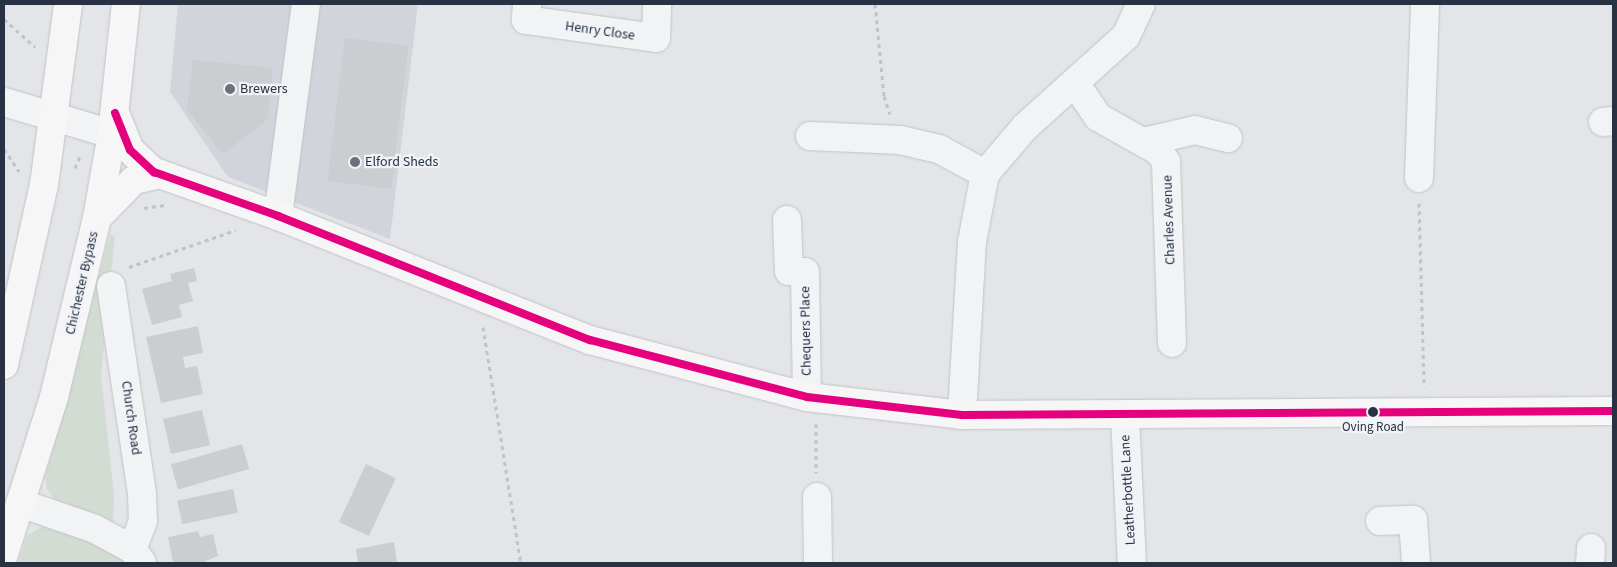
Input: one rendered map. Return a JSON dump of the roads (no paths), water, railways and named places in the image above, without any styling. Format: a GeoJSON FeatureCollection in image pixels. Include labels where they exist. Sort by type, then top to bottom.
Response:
{"type":"FeatureCollection","features":[{"type":"Feature","properties":{"kind":"main road"},"geometry":{"type":"LineString","coordinates":[[4,365],[40,207],[55,117],[68,4]]}},
{"type":"Feature","properties":{"kind":"main road","name":"Chichester Bypass"},"geometry":{"type":"LineString","coordinates":[[4,554],[54,397],[97,218],[113,123],[126,4]]}},
{"type":"Feature","properties":{"kind":"main road"},"geometry":{"type":"LineString","coordinates":[[113,123],[137,160],[160,174],[278,216],[478,299],[633,354],[811,398],[962,415],[1125,416],[1424,411],[1613,411]]}},
{"type":"Feature","properties":{"kind":"main road"},"geometry":{"type":"LineString","coordinates":[[97,218],[134,180],[160,174]]}},
{"type":"Feature","properties":{"kind":"street"},"geometry":{"type":"LineString","coordinates":[[278,216],[306,4]]}},
{"type":"Feature","properties":{"kind":"street","name":"Henry Close"},"geometry":{"type":"LineString","coordinates":[[527,4],[526,20],[656,38],[658,4]]}},
{"type":"Feature","properties":{"kind":"street"},"geometry":{"type":"LineString","coordinates":[[962,415],[972,242],[985,174],[1025,127],[1126,36],[1141,4]]}},
{"type":"Feature","properties":{"kind":"street"},"geometry":{"type":"LineString","coordinates":[[1419,178],[1424,4]]}},
{"type":"Feature","properties":{"kind":"street","name":"Charles Avenue"},"geometry":{"type":"LineString","coordinates":[[1075,83],[1098,117],[1160,152],[1169,176],[1172,343]]}},
{"type":"Feature","properties":{"kind":"street"},"geometry":{"type":"LineString","coordinates":[[4,102],[55,117],[113,123]]}},
{"type":"Feature","properties":{"kind":"street"},"geometry":{"type":"LineString","coordinates":[[1144,142],[1194,130],[1228,138]]}},
{"type":"Feature","properties":{"kind":"street"},"geometry":{"type":"LineString","coordinates":[[810,136],[900,140],[939,149],[985,174]]}},
{"type":"Feature","properties":{"kind":"street","name":"Chequers Place"},"geometry":{"type":"LineString","coordinates":[[787,220],[789,271],[805,272],[811,398]]}},
{"type":"Feature","properties":{"kind":"street","name":"Church Road"},"geometry":{"type":"LineString","coordinates":[[20,503],[95,529],[137,556],[143,521],[142,494],[117,277]]}},
{"type":"Feature","properties":{"kind":"street","name":"Leatherbottle Lane"},"geometry":{"type":"LineString","coordinates":[[1125,416],[1132,563]]}},
{"type":"Feature","properties":{"kind":"street"},"geometry":{"type":"LineString","coordinates":[[817,497],[818,563]]}},
{"type":"Feature","properties":{"kind":"street"},"geometry":{"type":"LineString","coordinates":[[1380,521],[1413,520],[1416,563]]}},
{"type":"Feature","properties":{"kind":"place","name":"Brewers"},"geometry":{"type":"Point","coordinates":[230,89]}},
{"type":"Feature","properties":{"kind":"place","name":"Elford Sheds"},"geometry":{"type":"Point","coordinates":[355,162]}},
{"type":"Feature","properties":{"kind":"place","name":"Oving Road"},"geometry":{"type":"Point","coordinates":[1373,412]}}]}
